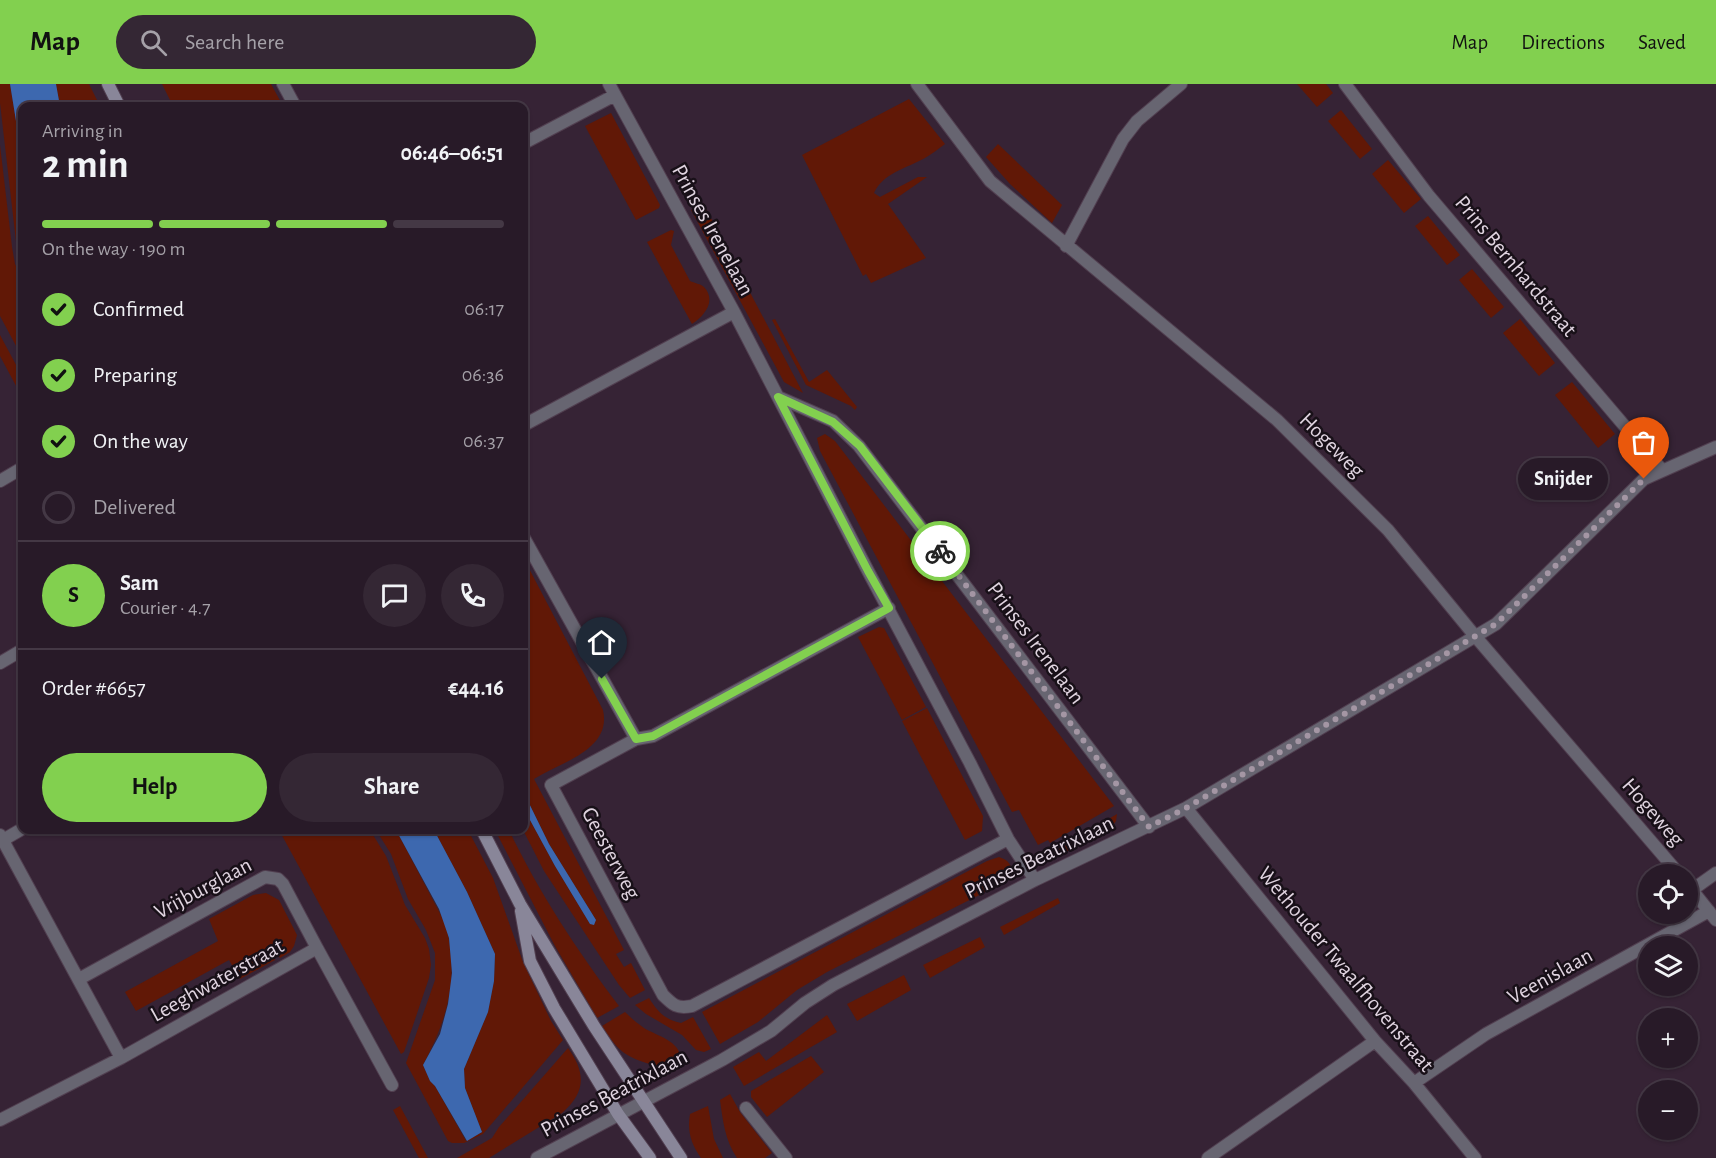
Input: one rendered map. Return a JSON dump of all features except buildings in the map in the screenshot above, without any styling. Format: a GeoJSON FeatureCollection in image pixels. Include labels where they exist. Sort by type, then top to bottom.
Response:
{"type":"FeatureCollection","features":[{"type":"Feature","properties":{"kind":"main road"},"geometry":{"type":"LineString","coordinates":[[108,84],[117,102]]}},
{"type":"Feature","properties":{"kind":"main road"},"geometry":{"type":"LineString","coordinates":[[484,834],[520,904],[594,1026],[681,1158]]}},
{"type":"Feature","properties":{"kind":"main road"},"geometry":{"type":"LineString","coordinates":[[520,904],[530,961],[572,1040],[618,1114],[650,1158]]}},
{"type":"Feature","properties":{"kind":"street"},"geometry":{"type":"LineString","coordinates":[[283,84],[293,102]]}},
{"type":"Feature","properties":{"kind":"street","name":"Hogeweg"},"geometry":{"type":"LineString","coordinates":[[917,84],[990,181],[1278,420],[1388,530],[1475,636],[1670,864]]}},
{"type":"Feature","properties":{"kind":"street"},"geometry":{"type":"LineString","coordinates":[[1066,246],[1123,139],[1137,121],[1181,84]]}},
{"type":"Feature","properties":{"kind":"street","name":"Prins Bernhardstraat"},"geometry":{"type":"LineString","coordinates":[[1345,84],[1429,196],[1662,470]]}},
{"type":"Feature","properties":{"kind":"street"},"geometry":{"type":"LineString","coordinates":[[528,141],[612,89]]}},
{"type":"Feature","properties":{"kind":"street","name":"Prinses Irenelaan"},"geometry":{"type":"LineString","coordinates":[[612,89],[734,312],[1008,839],[1035,880]]}},
{"type":"Feature","properties":{"kind":"street"},"geometry":{"type":"LineString","coordinates":[[528,423],[734,312]]}},
{"type":"Feature","properties":{"kind":"street","name":"Prinses Irenelaan"},"geometry":{"type":"LineString","coordinates":[[778,397],[833,422],[860,446],[1149,827]]}},
{"type":"Feature","properties":{"kind":"street","name":"Prinses Beatrixlaan"},"geometry":{"type":"LineString","coordinates":[[537,1158],[722,1060],[771,1031],[805,1003],[833,986],[1035,880],[1186,808],[1496,624],[1644,479],[1716,447]]}},
{"type":"Feature","properties":{"kind":"street"},"geometry":{"type":"LineString","coordinates":[[0,481],[18,470]]}},
{"type":"Feature","properties":{"kind":"street"},"geometry":{"type":"LineString","coordinates":[[528,545],[636,739]]}},
{"type":"Feature","properties":{"kind":"street","name":"Geesterweg"},"geometry":{"type":"LineString","coordinates":[[692,1006],[674,1006],[663,995],[551,785],[636,739],[653,736],[889,608]]}},
{"type":"Feature","properties":{"kind":"street"},"geometry":{"type":"LineString","coordinates":[[0,663],[18,652]]}},
{"type":"Feature","properties":{"kind":"street","name":"Wethouder Twaalfhovenstraat"},"geometry":{"type":"LineString","coordinates":[[1186,808],[1375,1041],[1414,1083],[1474,1158]]}},
{"type":"Feature","properties":{"kind":"street"},"geometry":{"type":"LineString","coordinates":[[18,832],[2,838],[121,1058]]}},
{"type":"Feature","properties":{"kind":"street","name":"Prinses Beatrixlaan"},"geometry":{"type":"LineString","coordinates":[[692,1006],[1008,839]]}},
{"type":"Feature","properties":{"kind":"street"},"geometry":{"type":"LineString","coordinates":[[1698,883],[1716,873]]}},
{"type":"Feature","properties":{"kind":"street","name":"Vrijburglaan"},"geometry":{"type":"LineString","coordinates":[[79,979],[265,878],[278,879],[283,884],[317,948]]}},
{"type":"Feature","properties":{"kind":"street"},"geometry":{"type":"LineString","coordinates":[[1698,897],[1713,916]]}},
{"type":"Feature","properties":{"kind":"street","name":"Veenislaan"},"geometry":{"type":"LineString","coordinates":[[1414,1083],[1486,1034],[1713,916]]}},
{"type":"Feature","properties":{"kind":"street","name":"Leeghwaterstraat"},"geometry":{"type":"LineString","coordinates":[[0,1120],[121,1058],[317,948],[392,1085]]}},
{"type":"Feature","properties":{"kind":"street"},"geometry":{"type":"LineString","coordinates":[[1208,1158],[1375,1041]]}},
{"type":"Feature","properties":{"kind":"street"},"geometry":{"type":"LineString","coordinates":[[746,1108],[786,1158]]}},
{"type":"Feature","properties":{"kind":"shaded area"},"geometry":{"type":"Polygon","coordinates":[[[0,84],[10,84],[18,133],[18,253],[17,250],[0,103],[0,84]]]}},
{"type":"Feature","properties":{"kind":"shaded area"},"geometry":{"type":"Polygon","coordinates":[[[56,84],[89,84],[98,102],[59,102],[56,84]]]}},
{"type":"Feature","properties":{"kind":"shaded area"},"geometry":{"type":"Polygon","coordinates":[[[162,84],[271,84],[281,102],[171,102],[162,84]]]}},
{"type":"Feature","properties":{"kind":"shaded area"},"geometry":{"type":"Polygon","coordinates":[[[1297,84],[1326,84],[1333,93],[1317,107],[1297,84]]]}},
{"type":"Feature","properties":{"kind":"shaded area"},"geometry":{"type":"Polygon","coordinates":[[[909,99],[945,144],[925,158],[889,176],[874,193],[880,197],[918,177],[927,177],[888,204],[926,258],[871,283],[866,274],[863,276],[802,155],[909,99]]]}},
{"type":"Feature","properties":{"kind":"shaded area"},"geometry":{"type":"Polygon","coordinates":[[[1341,110],[1372,149],[1360,159],[1328,121],[1341,110]]]}},
{"type":"Feature","properties":{"kind":"shaded area"},"geometry":{"type":"Polygon","coordinates":[[[611,113],[660,205],[659,208],[636,220],[585,126],[611,113]]]}},
{"type":"Feature","properties":{"kind":"shaded area"},"geometry":{"type":"Polygon","coordinates":[[[998,144],[1062,205],[1052,223],[1010,184],[986,157],[998,144]]]}},
{"type":"Feature","properties":{"kind":"shaded area"},"geometry":{"type":"Polygon","coordinates":[[[0,145],[12,247],[18,270],[18,350],[0,316],[0,145]]]}},
{"type":"Feature","properties":{"kind":"shaded area"},"geometry":{"type":"Polygon","coordinates":[[[1388,160],[1421,199],[1404,213],[1372,174],[1388,160]]]}},
{"type":"Feature","properties":{"kind":"shaded area"},"geometry":{"type":"Polygon","coordinates":[[[703,203],[803,393],[784,382],[691,210],[703,203]]]}},
{"type":"Feature","properties":{"kind":"shaded area"},"geometry":{"type":"Polygon","coordinates":[[[1428,216],[1460,255],[1447,265],[1415,226],[1428,216]]]}},
{"type":"Feature","properties":{"kind":"shaded area"},"geometry":{"type":"Polygon","coordinates":[[[671,230],[674,231],[671,245],[690,281],[701,285],[708,292],[707,308],[692,324],[647,242],[671,230]]]}},
{"type":"Feature","properties":{"kind":"shaded area"},"geometry":{"type":"Polygon","coordinates":[[[1472,269],[1504,307],[1491,318],[1459,280],[1472,269]]]}},
{"type":"Feature","properties":{"kind":"shaded area"},"geometry":{"type":"Polygon","coordinates":[[[775,319],[809,382],[827,370],[857,407],[855,410],[806,385],[772,320],[775,319]]]}},
{"type":"Feature","properties":{"kind":"shaded area"},"geometry":{"type":"Polygon","coordinates":[[[1520,319],[1555,363],[1539,376],[1503,333],[1520,319]]]}},
{"type":"Feature","properties":{"kind":"shaded area"},"geometry":{"type":"Polygon","coordinates":[[[0,335],[18,369],[18,390],[0,356],[0,335]]]}},
{"type":"Feature","properties":{"kind":"shaded area"},"geometry":{"type":"Polygon","coordinates":[[[1572,382],[1615,434],[1598,448],[1555,395],[1572,382]]]}},
{"type":"Feature","properties":{"kind":"shaded area"},"geometry":{"type":"Polygon","coordinates":[[[825,434],[835,441],[1114,806],[1050,843],[1048,840],[1038,845],[1019,810],[1012,812],[820,451],[817,438],[825,434]]]}},
{"type":"Feature","properties":{"kind":"shaded area"},"geometry":{"type":"Polygon","coordinates":[[[528,567],[603,710],[604,724],[600,735],[582,753],[534,779],[624,950],[616,954],[624,967],[631,963],[645,990],[630,998],[619,985],[544,871],[525,834],[528,834],[528,816],[590,924],[596,920],[549,844],[528,801],[528,567]]]}},
{"type":"Feature","properties":{"kind":"shaded area"},"geometry":{"type":"Polygon","coordinates":[[[879,627],[884,628],[926,707],[902,720],[858,637],[879,627]]]}},
{"type":"Feature","properties":{"kind":"shaded area"},"geometry":{"type":"Polygon","coordinates":[[[927,708],[983,816],[982,831],[965,840],[902,721],[927,708]]]}},
{"type":"Feature","properties":{"kind":"shaded area"},"geometry":{"type":"Polygon","coordinates":[[[1117,814],[1116,821],[1109,831],[1049,860],[1039,860],[1117,814]]]}},
{"type":"Feature","properties":{"kind":"shaded area"},"geometry":{"type":"Polygon","coordinates":[[[281,834],[372,834],[386,856],[405,905],[425,938],[431,965],[429,978],[404,1052],[401,1054],[281,834]]]}},
{"type":"Feature","properties":{"kind":"shaded area"},"geometry":{"type":"Polygon","coordinates":[[[378,834],[398,834],[445,923],[451,961],[449,996],[439,1030],[423,1065],[466,1141],[482,1132],[465,1088],[464,1069],[488,1012],[494,981],[495,954],[467,892],[436,834],[470,834],[493,878],[523,962],[551,1021],[563,1040],[483,1134],[464,1143],[448,1141],[406,1063],[435,980],[435,953],[426,930],[408,899],[391,854],[378,834]]]}},
{"type":"Feature","properties":{"kind":"shaded area"},"geometry":{"type":"Polygon","coordinates":[[[497,834],[511,834],[559,921],[619,1006],[597,1018],[555,946],[497,834]]]}},
{"type":"Feature","properties":{"kind":"shaded area"},"geometry":{"type":"Polygon","coordinates":[[[999,857],[1007,861],[1011,868],[1012,875],[1007,881],[827,972],[797,990],[758,1022],[720,1044],[702,1012],[987,861],[999,857]]]}},
{"type":"Feature","properties":{"kind":"shaded area"},"geometry":{"type":"Polygon","coordinates":[[[266,893],[279,900],[297,935],[290,952],[280,958],[278,955],[274,957],[275,960],[240,979],[229,960],[136,1011],[125,992],[218,941],[209,919],[253,895],[266,893]]]}},
{"type":"Feature","properties":{"kind":"shaded area"},"geometry":{"type":"Polygon","coordinates":[[[1058,898],[1060,903],[1004,935],[1000,927],[1058,898]]]}},
{"type":"Feature","properties":{"kind":"shaded area"},"geometry":{"type":"Polygon","coordinates":[[[980,937],[985,947],[930,978],[923,965],[980,937]]]}},
{"type":"Feature","properties":{"kind":"shaded area"},"geometry":{"type":"Polygon","coordinates":[[[904,975],[911,990],[857,1021],[847,1004],[904,975]]]}},
{"type":"Feature","properties":{"kind":"shaded area"},"geometry":{"type":"Polygon","coordinates":[[[649,998],[658,1011],[670,1020],[681,1023],[693,1017],[711,1049],[704,1052],[696,1050],[682,1035],[635,1005],[649,998]]]}},
{"type":"Feature","properties":{"kind":"shaded area"},"geometry":{"type":"Polygon","coordinates":[[[625,1012],[644,1028],[674,1045],[678,1049],[680,1062],[675,1065],[660,1066],[635,1059],[620,1049],[602,1026],[625,1012]]]}},
{"type":"Feature","properties":{"kind":"shaded area"},"geometry":{"type":"Polygon","coordinates":[[[827,1015],[837,1032],[744,1086],[733,1067],[759,1052],[766,1061],[827,1015]]]}},
{"type":"Feature","properties":{"kind":"shaded area"},"geometry":{"type":"Polygon","coordinates":[[[568,1048],[578,1066],[581,1082],[576,1098],[562,1113],[489,1158],[457,1158],[492,1138],[568,1048]]]}},
{"type":"Feature","properties":{"kind":"shaded area"},"geometry":{"type":"Polygon","coordinates":[[[811,1056],[824,1072],[767,1117],[751,1097],[751,1091],[811,1056]]]}},
{"type":"Feature","properties":{"kind":"shaded area"},"geometry":{"type":"Polygon","coordinates":[[[730,1094],[740,1112],[772,1153],[765,1158],[737,1158],[733,1151],[725,1130],[720,1100],[730,1094]]]}},
{"type":"Feature","properties":{"kind":"shaded area"},"geometry":{"type":"Polygon","coordinates":[[[400,1106],[428,1158],[419,1158],[393,1110],[400,1106]]]}},
{"type":"Feature","properties":{"kind":"shaded area"},"geometry":{"type":"Polygon","coordinates":[[[708,1106],[714,1139],[723,1158],[701,1158],[691,1137],[690,1114],[708,1106]]]}},
{"type":"Feature","properties":{"kind":"water"},"geometry":{"type":"Polygon","coordinates":[[[10,84],[56,84],[59,102],[18,102],[18,133],[10,84]]]}},
{"type":"Feature","properties":{"kind":"water"},"geometry":{"type":"Polygon","coordinates":[[[528,801],[549,844],[596,920],[594,925],[590,924],[528,816],[528,801]]]}},
{"type":"Feature","properties":{"kind":"water"},"geometry":{"type":"Polygon","coordinates":[[[398,834],[436,834],[467,892],[495,954],[494,981],[488,1012],[464,1069],[465,1088],[482,1132],[467,1141],[430,1081],[423,1065],[440,1034],[448,1004],[452,973],[449,938],[439,909],[398,834]]]}},
{"type":"Feature","properties":{"kind":"way so far"},"geometry":{"type":"LineString","coordinates":[[940,551],[1149,827],[1186,808],[1496,624],[1644,479]]}},
{"type":"Feature","properties":{"kind":"place","name":"Snijder"},"geometry":{"type":"Point","coordinates":[1644,479]}},
{"type":"Feature","properties":{"kind":"route"},"geometry":{"type":"LineString","coordinates":[[602,679],[636,739],[653,736],[889,608],[778,397],[833,422],[860,446],[940,551]]}}]}
